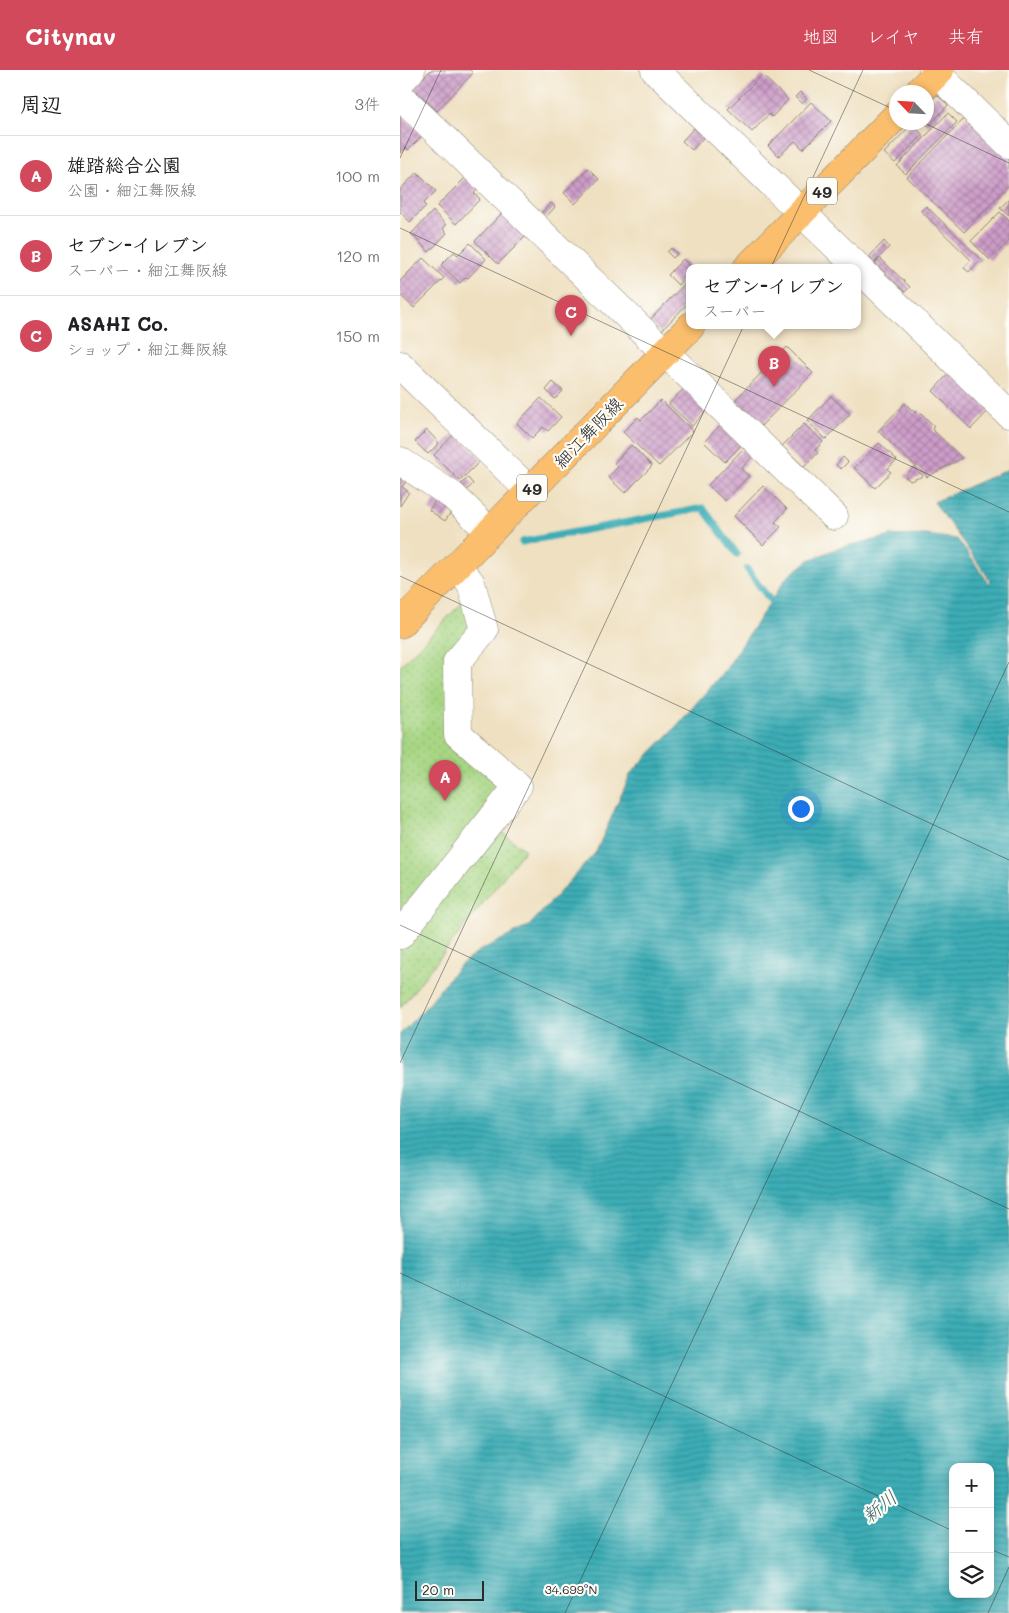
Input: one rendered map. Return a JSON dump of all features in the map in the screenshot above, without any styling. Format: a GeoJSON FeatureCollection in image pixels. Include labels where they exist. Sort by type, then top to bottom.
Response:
{"type":"FeatureCollection","features":[{"type":"Feature","properties":{"kind":"main road","name":"49"},"geometry":{"type":"LineString","coordinates":[[751,264],[889,122]]}},
{"type":"Feature","properties":{"kind":"main road","name":"細江舞阪線"},"geometry":{"type":"LineString","coordinates":[[400,624],[688,329]]}},
{"type":"Feature","properties":{"kind":"street"},"geometry":{"type":"LineString","coordinates":[[400,82],[411,70]]}},
{"type":"Feature","properties":{"kind":"street"},"geometry":{"type":"LineString","coordinates":[[655,70],[855,264]]}},
{"type":"Feature","properties":{"kind":"street"},"geometry":{"type":"LineString","coordinates":[[932,76],[1009,144]]}},
{"type":"Feature","properties":{"kind":"street"},"geometry":{"type":"LineString","coordinates":[[400,96],[834,516]]}},
{"type":"Feature","properties":{"kind":"street"},"geometry":{"type":"LineString","coordinates":[[861,270],[1009,414]]}},
{"type":"Feature","properties":{"kind":"street"},"geometry":{"type":"LineString","coordinates":[[400,365],[530,491]]}},
{"type":"Feature","properties":{"kind":"street"},"geometry":{"type":"LineString","coordinates":[[400,461],[453,496],[490,532]]}},
{"type":"Feature","properties":{"kind":"street"},"geometry":{"type":"LineString","coordinates":[[400,935],[518,786],[458,734],[457,662],[484,630],[471,583],[457,566]]}},
{"type":"Feature","properties":{"kind":"green space"},"geometry":{"type":"Polygon","coordinates":[[[463,602],[470,629],[451,743],[501,787],[480,815],[525,850],[400,1008],[400,666],[463,602]]]}},
{"type":"Feature","properties":{"kind":"water","name":"新川"},"geometry":{"type":"Polygon","coordinates":[[[1009,469],[1009,1613],[400,1613],[400,1034],[425,1008],[458,967],[479,951],[529,926],[596,852],[631,773],[673,730],[726,669],[786,578],[809,560],[838,548],[891,536],[925,535],[957,539],[989,583],[991,581],[934,502],[1009,469]]]}},
{"type":"Feature","properties":{"kind":"building"},"geometry":{"type":"Polygon","coordinates":[[[431,70],[470,70],[473,73],[437,111],[413,88],[431,70]]]}},
{"type":"Feature","properties":{"kind":"building"},"geometry":{"type":"Polygon","coordinates":[[[762,75],[788,100],[772,117],[769,114],[752,132],[728,109],[762,75]]]}},
{"type":"Feature","properties":{"kind":"building"},"geometry":{"type":"Polygon","coordinates":[[[800,92],[807,99],[802,104],[795,97],[800,92]]]}},
{"type":"Feature","properties":{"kind":"building"},"geometry":{"type":"Polygon","coordinates":[[[937,95],[948,105],[934,120],[934,98],[937,95]]]}},
{"type":"Feature","properties":{"kind":"building"},"geometry":{"type":"Polygon","coordinates":[[[811,102],[831,121],[803,149],[795,141],[779,156],[768,146],[811,102]]]}},
{"type":"Feature","properties":{"kind":"building"},"geometry":{"type":"Polygon","coordinates":[[[400,113],[423,135],[408,150],[406,148],[400,153],[400,113]]]}},
{"type":"Feature","properties":{"kind":"building"},"geometry":{"type":"Polygon","coordinates":[[[948,113],[957,122],[906,174],[897,166],[932,130],[934,130],[934,128],[948,113]]]}},
{"type":"Feature","properties":{"kind":"building"},"geometry":{"type":"Polygon","coordinates":[[[966,117],[1009,159],[1009,185],[964,232],[907,177],[966,117]]]}},
{"type":"Feature","properties":{"kind":"building"},"geometry":{"type":"Polygon","coordinates":[[[694,128],[704,137],[692,150],[682,141],[694,128]]]}},
{"type":"Feature","properties":{"kind":"building"},"geometry":{"type":"Polygon","coordinates":[[[906,130],[918,130],[923,135],[895,163],[884,153],[906,130]]]}},
{"type":"Feature","properties":{"kind":"building"},"geometry":{"type":"Polygon","coordinates":[[[588,168],[599,179],[575,204],[564,193],[588,168]]]}},
{"type":"Feature","properties":{"kind":"building"},"geometry":{"type":"Polygon","coordinates":[[[417,172],[436,191],[423,204],[426,206],[410,222],[400,212],[400,190],[417,172]]]}},
{"type":"Feature","properties":{"kind":"building"},"geometry":{"type":"Polygon","coordinates":[[[467,176],[479,188],[474,193],[480,199],[456,224],[437,206],[467,176]]]}},
{"type":"Feature","properties":{"kind":"building"},"geometry":{"type":"Polygon","coordinates":[[[1009,199],[1009,216],[1000,208],[1009,199]]]}},
{"type":"Feature","properties":{"kind":"building"},"geometry":{"type":"Polygon","coordinates":[[[551,203],[555,207],[544,219],[540,214],[551,203]]]}},
{"type":"Feature","properties":{"kind":"building"},"geometry":{"type":"Polygon","coordinates":[[[926,206],[981,259],[969,272],[964,268],[971,260],[921,211],[926,206]]]}},
{"type":"Feature","properties":{"kind":"building"},"geometry":{"type":"Polygon","coordinates":[[[433,211],[446,225],[443,229],[447,233],[429,252],[411,234],[433,211]]]}},
{"type":"Feature","properties":{"kind":"building"},"geometry":{"type":"Polygon","coordinates":[[[503,212],[527,235],[498,264],[475,241],[503,212]]]}},
{"type":"Feature","properties":{"kind":"building"},"geometry":{"type":"Polygon","coordinates":[[[1000,212],[1009,221],[1009,241],[990,260],[971,241],[1000,212]]]}},
{"type":"Feature","properties":{"kind":"building"},"geometry":{"type":"Polygon","coordinates":[[[884,241],[889,247],[874,263],[869,257],[884,241]]]}},
{"type":"Feature","properties":{"kind":"building"},"geometry":{"type":"Polygon","coordinates":[[[470,243],[486,259],[468,278],[466,277],[460,283],[441,265],[454,252],[458,255],[470,243]]]}},
{"type":"Feature","properties":{"kind":"building"},"geometry":{"type":"Polygon","coordinates":[[[671,248],[677,254],[673,258],[667,252],[671,248]]]}},
{"type":"Feature","properties":{"kind":"building"},"geometry":{"type":"Polygon","coordinates":[[[423,258],[444,278],[414,308],[400,295],[400,281],[423,258]]]}},
{"type":"Feature","properties":{"kind":"building"},"geometry":{"type":"Polygon","coordinates":[[[880,258],[910,287],[905,292],[875,263],[880,258]]]}},
{"type":"Feature","properties":{"kind":"building"},"geometry":{"type":"Polygon","coordinates":[[[683,259],[688,264],[686,264],[686,275],[678,285],[668,275],[683,259]]]}},
{"type":"Feature","properties":{"kind":"building"},"geometry":{"type":"Polygon","coordinates":[[[686,282],[686,305],[660,332],[649,321],[686,282]]]}},
{"type":"Feature","properties":{"kind":"building"},"geometry":{"type":"Polygon","coordinates":[[[787,347],[813,373],[761,426],[735,400],[787,347]]]}},
{"type":"Feature","properties":{"kind":"building"},"geometry":{"type":"Polygon","coordinates":[[[950,372],[989,410],[971,429],[933,391],[950,372]]]}},
{"type":"Feature","properties":{"kind":"building"},"geometry":{"type":"Polygon","coordinates":[[[553,382],[563,391],[555,399],[546,390],[553,382]]]}},
{"type":"Feature","properties":{"kind":"building"},"geometry":{"type":"Polygon","coordinates":[[[685,387],[708,409],[692,426],[669,404],[685,387]]]}},
{"type":"Feature","properties":{"kind":"building"},"geometry":{"type":"Polygon","coordinates":[[[831,396],[850,414],[826,439],[807,421],[831,396]]]}},
{"type":"Feature","properties":{"kind":"building"},"geometry":{"type":"Polygon","coordinates":[[[541,398],[561,417],[548,431],[543,427],[532,438],[517,423],[541,398]]]}},
{"type":"Feature","properties":{"kind":"building"},"geometry":{"type":"Polygon","coordinates":[[[661,400],[693,431],[659,466],[623,432],[638,417],[641,420],[661,400]]]}},
{"type":"Feature","properties":{"kind":"building"},"geometry":{"type":"Polygon","coordinates":[[[905,403],[915,413],[918,410],[934,426],[932,429],[962,458],[927,477],[878,431],[905,403]]]}},
{"type":"Feature","properties":{"kind":"building"},"geometry":{"type":"Polygon","coordinates":[[[721,424],[742,444],[725,462],[704,442],[721,424]]]}},
{"type":"Feature","properties":{"kind":"building"},"geometry":{"type":"Polygon","coordinates":[[[804,424],[823,442],[815,450],[818,453],[804,467],[782,446],[804,424]]]}},
{"type":"Feature","properties":{"kind":"building"},"geometry":{"type":"Polygon","coordinates":[[[427,430],[439,443],[428,454],[415,442],[427,430]]]}},
{"type":"Feature","properties":{"kind":"building"},"geometry":{"type":"Polygon","coordinates":[[[455,433],[482,459],[460,481],[434,455],[455,433]]]}},
{"type":"Feature","properties":{"kind":"building"},"geometry":{"type":"Polygon","coordinates":[[[879,443],[897,460],[887,469],[891,472],[875,488],[854,468],[879,443]]]}},
{"type":"Feature","properties":{"kind":"building"},"geometry":{"type":"Polygon","coordinates":[[[631,445],[652,466],[625,493],[608,477],[618,467],[614,463],[631,445]]]}},
{"type":"Feature","properties":{"kind":"building"},"geometry":{"type":"Polygon","coordinates":[[[746,446],[754,455],[741,469],[749,476],[725,501],[708,485],[746,446]]]}},
{"type":"Feature","properties":{"kind":"building"},"geometry":{"type":"Polygon","coordinates":[[[843,457],[848,462],[841,469],[836,465],[843,457]]]}},
{"type":"Feature","properties":{"kind":"building"},"geometry":{"type":"Polygon","coordinates":[[[914,467],[923,476],[910,481],[905,476],[914,467]]]}},
{"type":"Feature","properties":{"kind":"building"},"geometry":{"type":"Polygon","coordinates":[[[400,471],[409,477],[402,487],[409,492],[400,506],[400,471]]]}},
{"type":"Feature","properties":{"kind":"building"},"geometry":{"type":"Polygon","coordinates":[[[468,478],[473,484],[467,490],[461,484],[468,478]]]}},
{"type":"Feature","properties":{"kind":"building"},"geometry":{"type":"Polygon","coordinates":[[[763,486],[787,509],[775,522],[781,527],[763,545],[734,516],[763,486]]]}},
{"type":"Feature","properties":{"kind":"building"},"geometry":{"type":"Polygon","coordinates":[[[437,498],[453,509],[445,521],[429,510],[437,498]]]}},
{"type":"Feature","properties":{"kind":"waterway"},"geometry":{"type":"LineString","coordinates":[[522,542],[703,508],[737,554]]}},
{"type":"Feature","properties":{"kind":"waterway"},"geometry":{"type":"LineString","coordinates":[[747,569],[770,600]]}},
{"type":"Feature","properties":{"kind":"place","name":"ASAHI Co."},"geometry":{"type":"Point","coordinates":[571,336]}},
{"type":"Feature","properties":{"kind":"place","name":"セブン-イレブン"},"geometry":{"type":"Point","coordinates":[774,387]}},
{"type":"Feature","properties":{"kind":"place","name":"雄踏総合公園"},"geometry":{"type":"Point","coordinates":[445,801]}}]}
